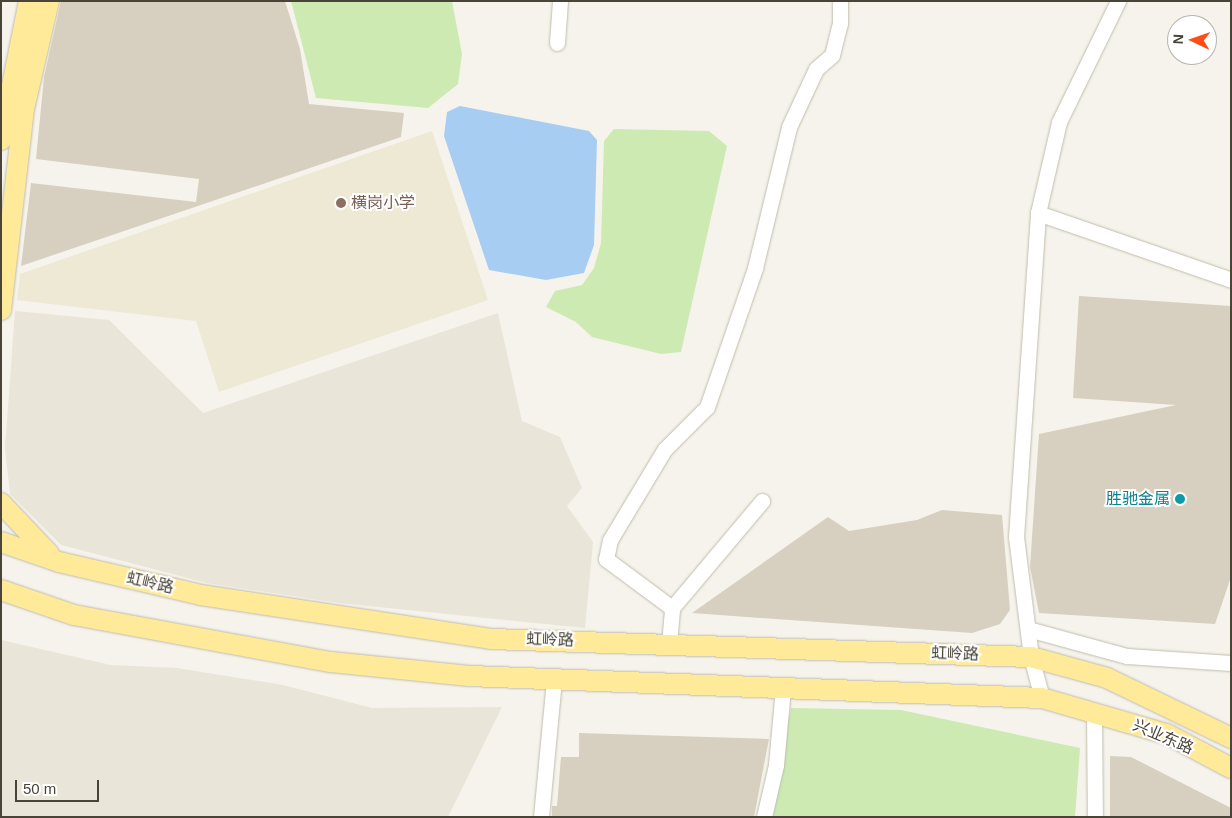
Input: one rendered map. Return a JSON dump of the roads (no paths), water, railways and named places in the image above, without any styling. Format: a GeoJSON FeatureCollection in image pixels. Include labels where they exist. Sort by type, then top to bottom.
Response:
{"type":"FeatureCollection","features":[{"type":"Feature","properties":{"kind":"main road"},"geometry":{"type":"LineString","coordinates":[[1,140],[29,1]]}},
{"type":"Feature","properties":{"kind":"main road"},"geometry":{"type":"LineString","coordinates":[[1,310],[24,109],[49,1]]}},
{"type":"Feature","properties":{"kind":"main road"},"geometry":{"type":"LineString","coordinates":[[1,503],[24,533],[58,562]]}},
{"type":"Feature","properties":{"kind":"main road","name":"虹岭路"},"geometry":{"type":"LineString","coordinates":[[1,542],[58,562],[201,595],[491,638],[1031,657],[1107,678]]}},
{"type":"Feature","properties":{"kind":"main road"},"geometry":{"type":"LineString","coordinates":[[1,590],[74,616],[331,662],[554,679],[1042,698],[1094,711]]}},
{"type":"Feature","properties":{"kind":"main road","name":"兴业东路"},"geometry":{"type":"LineString","coordinates":[[1107,678],[1231,738]]}},
{"type":"Feature","properties":{"kind":"main road","name":"兴业东路"},"geometry":{"type":"LineString","coordinates":[[1094,711],[1167,734],[1231,768]]}},
{"type":"Feature","properties":{"kind":"street"},"geometry":{"type":"LineString","coordinates":[[557,43],[560,1]]}},
{"type":"Feature","properties":{"kind":"street"},"geometry":{"type":"LineString","coordinates":[[672,608],[606,559],[610,540],[665,449],[708,407],[755,268],[789,127],[816,70],[832,55],[840,24],[840,1]]}},
{"type":"Feature","properties":{"kind":"street"},"geometry":{"type":"LineString","coordinates":[[1042,698],[1031,657],[1016,537],[1038,214],[1059,122],[1118,1]]}},
{"type":"Feature","properties":{"kind":"street"},"geometry":{"type":"LineString","coordinates":[[1038,214],[1231,280]]}},
{"type":"Feature","properties":{"kind":"street"},"geometry":{"type":"LineString","coordinates":[[669,644],[672,608],[762,501]]}},
{"type":"Feature","properties":{"kind":"street"},"geometry":{"type":"LineString","coordinates":[[1028,629],[1127,656],[1231,663]]}},
{"type":"Feature","properties":{"kind":"street"},"geometry":{"type":"LineString","coordinates":[[541,817],[554,679]]}},
{"type":"Feature","properties":{"kind":"street"},"geometry":{"type":"LineString","coordinates":[[764,817],[776,765],[784,688]]}},
{"type":"Feature","properties":{"kind":"street"},"geometry":{"type":"LineString","coordinates":[[1094,711],[1095,817]]}},
{"type":"Feature","properties":{"kind":"water"},"geometry":{"type":"Polygon","coordinates":[[[460,106],[589,131],[597,140],[594,245],[584,273],[546,280],[489,270],[444,136],[447,112],[460,106]]]}},
{"type":"Feature","properties":{"kind":"place","name":"横岗小学"},"geometry":{"type":"Point","coordinates":[341,203]}},
{"type":"Feature","properties":{"kind":"place","name":"胜驰金属"},"geometry":{"type":"Point","coordinates":[1180,499]}}]}
